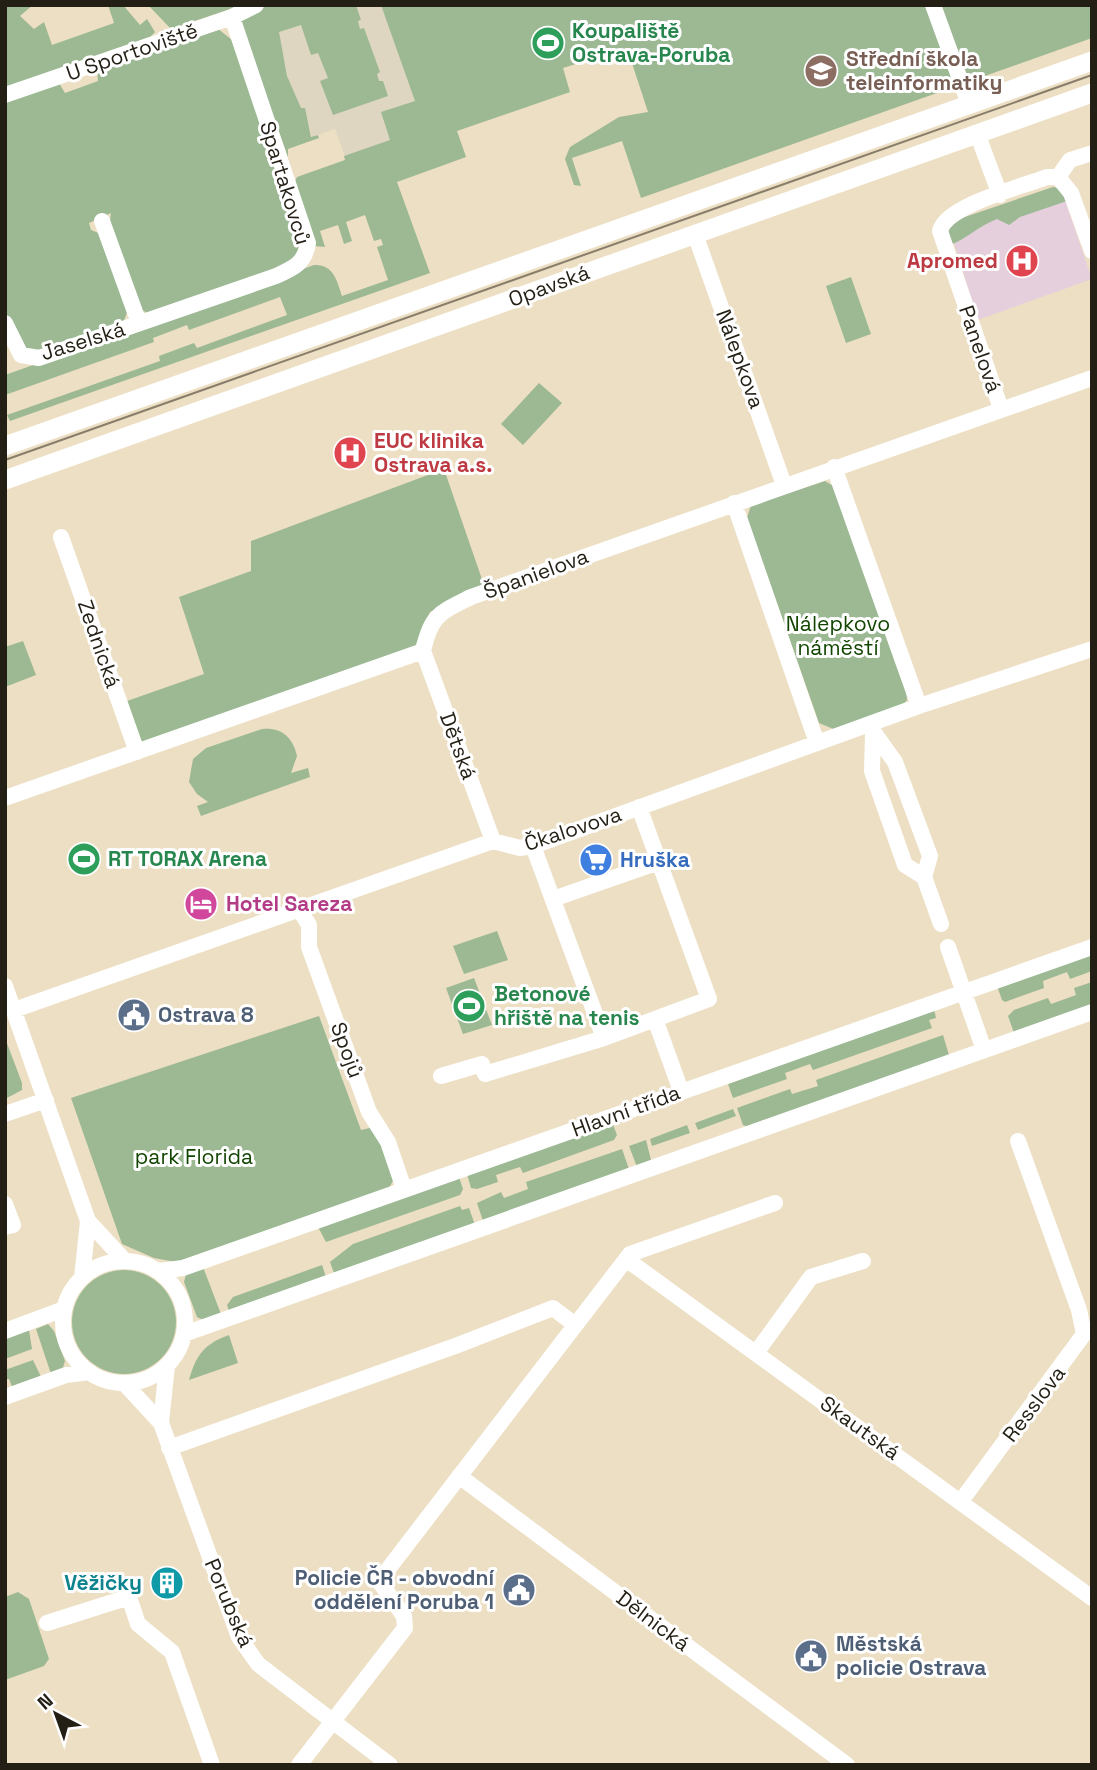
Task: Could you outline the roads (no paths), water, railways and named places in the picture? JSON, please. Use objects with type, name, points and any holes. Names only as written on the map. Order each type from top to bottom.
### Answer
[{"type":"main road","name":"Opavská","points":[[5,446],[1092,61]]},
{"type":"main road","name":"Opavská","points":[[5,480],[1092,93]]},
{"type":"street","name":"U Sportoviště","points":[[5,95],[232,17],[257,5]]},
{"type":"street","points":[[933,5],[968,104]]},
{"type":"street","name":"Spartakovců","points":[[139,323],[276,276],[295,267],[306,257],[308,243],[232,17]]},
{"type":"street","points":[[977,133],[1000,195]]},
{"type":"street","points":[[1092,153],[1070,160],[1063,182],[1092,251]]},
{"type":"street","name":"Panelová","points":[[1001,410],[940,231],[952,213],[1047,177],[1063,182]]},
{"type":"street","points":[[102,221],[139,323]]},
{"type":"street","name":"Nálepkova","points":[[695,234],[784,485]]},
{"type":"street","name":"Jaselská","points":[[5,323],[21,355],[40,358],[139,323]]},
{"type":"street","name":"Španielova","points":[[423,651],[431,622],[440,612],[471,597],[1092,378]]},
{"type":"street","points":[[834,467],[919,706]]},
{"type":"street","points":[[734,503],[817,743]]},
{"type":"street","name":"Zednická","points":[[61,537],[137,752]]},
{"type":"street","name":"Čkalovova","points":[[14,1010],[493,841],[520,848],[533,846],[817,743],[871,729],[919,706],[1092,649]]},
{"type":"street","points":[[5,798],[423,651]]},
{"type":"street","name":"Dětská","points":[[423,651],[493,841]]},
{"type":"street","points":[[871,729],[872,771],[905,865],[924,877]]},
{"type":"street","points":[[871,729],[895,762],[930,856],[924,877],[941,924]]},
{"type":"street","points":[[441,1076],[482,1064],[485,1074],[604,1038],[709,999],[639,807]]},
{"type":"street","points":[[533,846],[604,1038]]},
{"type":"street","points":[[553,899],[659,862]]},
{"type":"street","name":"Spojů","points":[[299,909],[308,919],[309,947],[369,1112],[388,1142],[404,1189]]},
{"type":"street","points":[[948,947],[984,1050]]},
{"type":"street","name":"Hlavní třída","points":[[159,1271],[183,1268],[1092,947]]},
{"type":"street","points":[[5,986],[88,1221],[125,1261]]},
{"type":"street","points":[[184,1334],[1092,1012]]},
{"type":"street","points":[[655,1019],[681,1091]]},
{"type":"street","points":[[5,1114],[46,1100]]},
{"type":"street","name":"Resslova","points":[[961,1501],[1084,1334],[1085,1307],[1018,1141]]},
{"type":"street","points":[[299,1765],[405,1628],[404,1616],[379,1581],[630,1254],[775,1203]]},
{"type":"street","points":[[5,1205],[13,1224],[5,1227]]},
{"type":"street","points":[[82,1278],[88,1221]]},
{"type":"street","name":"Skautská","points":[[626,1259],[1092,1598]]},
{"type":"street","points":[[5,1397],[66,1375],[90,1372],[124,1383],[147,1379],[167,1366],[184,1334],[181,1299],[159,1271],[125,1261],[102,1265],[82,1278],[68,1298],[64,1333],[68,1345],[90,1372]]},
{"type":"street","points":[[756,1353],[811,1277],[863,1261]]},
{"type":"street","points":[[169,1448],[458,1345],[553,1308],[574,1324]]},
{"type":"street","points":[[5,1331],[65,1309]]},
{"type":"street","name":"Porubská","points":[[167,1366],[161,1423],[245,1646],[258,1664],[390,1765]]},
{"type":"street","name":"Porubská","points":[[124,1383],[161,1423]]},
{"type":"street","name":"Dělnická","points":[[459,1476],[847,1765]]},
{"type":"street","points":[[47,1623],[129,1597],[138,1624],[172,1652],[212,1765]]},
{"type":"tram line","points":[[5,460],[1092,75]]},
{"type":"place","name":"Koupaliště Ostrava-Poruba","points":[[548,43]]},
{"type":"place","name":"Střední škola teleinformatiky","points":[[821,71]]},
{"type":"place","name":"Apromed","points":[[1022,261]]},
{"type":"place","name":"EUC klinika Ostrava a.s.","points":[[350,453]]},
{"type":"place","name":"RT TORAX Arena","points":[[84,859]]},
{"type":"place","name":"Hruška","points":[[596,860]]},
{"type":"place","name":"Hotel Sareza","points":[[201,904]]},
{"type":"place","name":"Betonové hřiště na tenis","points":[[469,1006]]},
{"type":"place","name":"Ostrava 8","points":[[134,1015]]},
{"type":"place","name":"Věžičky","points":[[167,1583]]},
{"type":"place","name":"Policie ČR - obvodní oddělení Poruba 1","points":[[519,1590]]},
{"type":"place","name":"Městská policie Ostrava","points":[[811,1656]]},
{"type":"park label","name":"Nálepkovo náměstí","points":[[838,636]]},
{"type":"park label","name":"park Florida","points":[[194,1157]]}]
